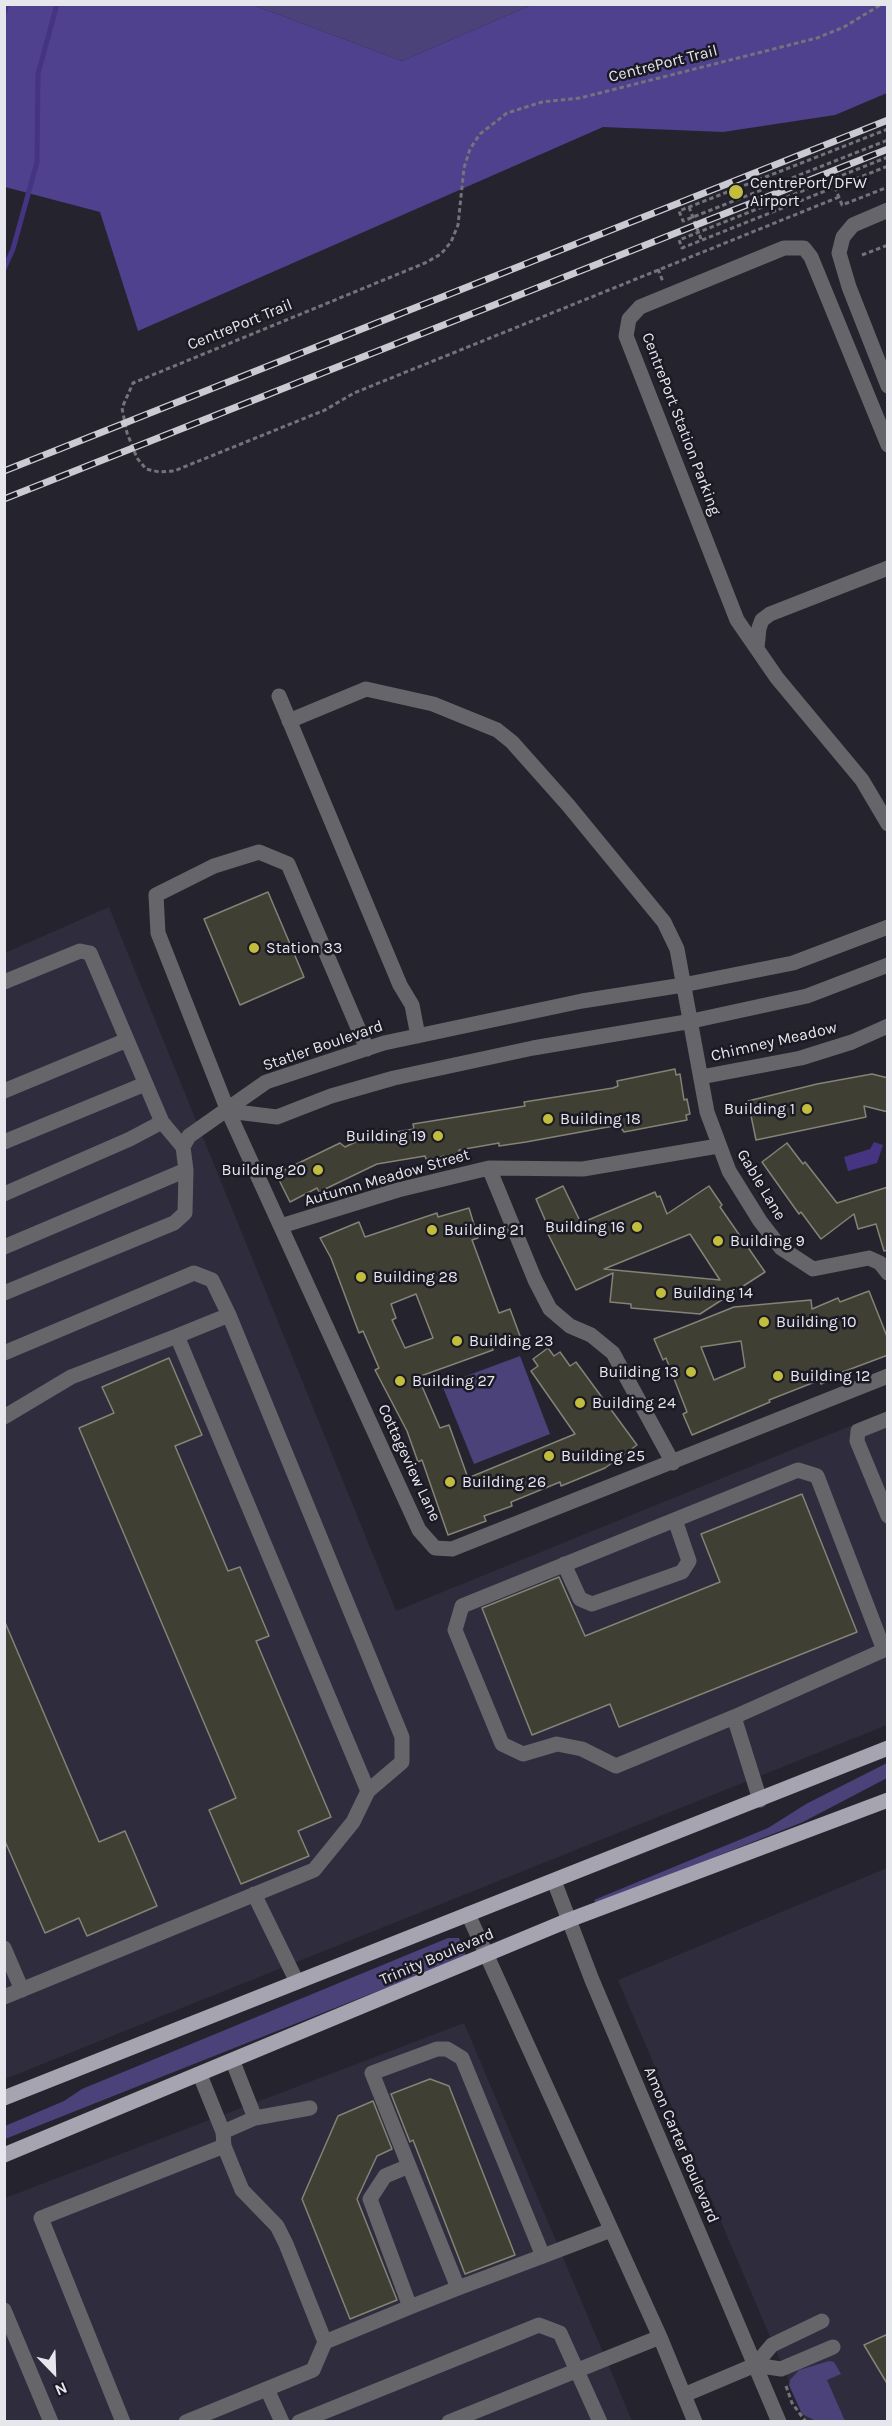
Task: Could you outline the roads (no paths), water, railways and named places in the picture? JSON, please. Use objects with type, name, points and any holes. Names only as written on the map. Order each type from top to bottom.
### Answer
[{"type":"main road","name":"Trinity Boulevard","points":[[4,2098],[888,1748]]},
{"type":"main road","name":"Trinity Boulevard","points":[[4,2155],[233,2062],[569,1920],[888,1800]]},
{"type":"street","points":[[888,210],[853,225],[843,237],[839,253],[849,287],[888,386]]},
{"type":"street","name":"CentrePort Station Parking","points":[[888,445],[812,257],[804,249],[784,248],[763,256],[640,307],[629,319],[626,328],[631,348],[737,620],[784,687],[862,780],[888,824]]},
{"type":"street","points":[[757,648],[762,620],[770,614],[888,568]]},
{"type":"street","name":"Gable Lane","points":[[289,721],[366,689],[433,704],[497,730],[512,742],[568,805],[664,922],[677,949],[707,1112],[729,1171],[760,1221],[781,1248],[813,1269],[869,1258],[880,1263],[888,1273]]},
{"type":"street","points":[[279,696],[400,986],[412,1005],[418,1036]]},
{"type":"street","name":"Cottageview Lane","points":[[367,1049],[288,864],[259,852],[214,866],[156,894],[158,933],[228,1111],[419,1530],[435,1548],[452,1549],[674,1463],[888,1376]]},
{"type":"street","name":"Statler Boulevard","points":[[183,1147],[189,1136],[228,1111],[266,1082],[367,1049],[582,1001],[683,985],[793,963],[888,927]]},
{"type":"street","points":[[4,982],[80,951],[90,953],[162,1122],[183,1147],[186,1170],[184,1214],[174,1223],[4,1293]]},
{"type":"street","points":[[228,1111],[277,1117],[331,1096],[394,1078],[555,1043],[692,1021],[807,996],[888,964]]},
{"type":"street","name":"Chimney Meadow","points":[[701,1077],[801,1058],[852,1042],[888,1026]]},
{"type":"street","points":[[4,1091],[127,1040]]},
{"type":"street","points":[[4,1142],[145,1084]]},
{"type":"street","points":[[4,1194],[130,1139],[162,1122]]},
{"type":"street","name":"Autumn Meadow Street","points":[[281,1226],[398,1190],[489,1168],[583,1169],[718,1146]]},
{"type":"street","points":[[489,1168],[535,1281],[550,1309],[570,1326],[591,1335],[613,1353],[674,1463]]},
{"type":"street","points":[[4,1247],[186,1170]]},
{"type":"street","points":[[4,1353],[194,1273],[212,1280],[229,1315],[402,1737],[402,1762],[368,1791],[353,1822],[314,1870],[4,1997]]},
{"type":"street","points":[[4,1416],[71,1377],[229,1315]]},
{"type":"street","points":[[177,1336],[368,1791]]},
{"type":"street","points":[[888,1419],[858,1431],[856,1441],[888,1516]]},
{"type":"street","points":[[798,1470],[817,1476],[886,1650],[616,1766],[582,1749],[557,1744],[523,1754],[502,1744],[455,1630],[462,1606],[564,1564],[798,1470]]},
{"type":"street","points":[[564,1564],[580,1599],[592,1604],[682,1572],[689,1561],[675,1520]]},
{"type":"street","points":[[734,1717],[760,1800]]},
{"type":"street","name":"Amon Carter Boulevard","points":[[554,1881],[779,2421]]},
{"type":"street","points":[[254,1894],[297,1982]]},
{"type":"street","points":[[468,1914],[660,2337],[695,2421]]},
{"type":"street","points":[[4,1948],[22,1990]]},
{"type":"street","points":[[458,2288],[372,2073],[436,2049],[447,2049],[462,2058],[543,2256]]},
{"type":"street","points":[[233,2062],[255,2118]]},
{"type":"street","points":[[200,2075],[242,2190],[277,2226],[325,2342]]},
{"type":"street","points":[[123,2421],[41,2218],[224,2139],[255,2118],[310,2108]]},
{"type":"street","points":[[409,2166],[385,2176],[370,2199],[410,2307]]},
{"type":"street","points":[[186,2421],[313,2370],[325,2342],[611,2230]]},
{"type":"street","points":[[4,2310],[51,2421]]},
{"type":"street","points":[[684,2395],[755,2365],[772,2345],[822,2321]]},
{"type":"street","points":[[299,2421],[539,2325],[560,2333],[600,2421]]},
{"type":"street","points":[[449,2421],[577,2368],[660,2337]]},
{"type":"street","points":[[755,2365],[781,2369],[833,2347]]},
{"type":"street","points":[[267,2389],[282,2421]]},
{"type":"waterway","points":[[4,14],[7,4]]},
{"type":"waterway","points":[[4,269],[13,249],[37,162],[38,74],[57,4]]},
{"type":"railway","points":[[4,471],[888,120]]},
{"type":"railway","points":[[4,499],[888,149]]},
{"type":"place","name":"CentrePort/DFW Airport","points":[[736,192]]},
{"type":"place","name":"Station 33","points":[[254,948]]},
{"type":"place","name":"Building 1","points":[[807,1109]]},
{"type":"place","name":"Building 18","points":[[548,1119]]},
{"type":"place","name":"Building 19","points":[[438,1136]]},
{"type":"place","name":"Building 20","points":[[318,1170]]},
{"type":"place","name":"Building 16","points":[[637,1227]]},
{"type":"place","name":"Building 21","points":[[432,1230]]},
{"type":"place","name":"Building 9","points":[[718,1241]]},
{"type":"place","name":"Building 28","points":[[361,1277]]},
{"type":"place","name":"Building 14","points":[[661,1293]]},
{"type":"place","name":"Building 10","points":[[764,1322]]},
{"type":"place","name":"Building 23","points":[[457,1341]]},
{"type":"place","name":"Building 13","points":[[691,1372]]},
{"type":"place","name":"Building 12","points":[[778,1376]]},
{"type":"place","name":"Building 27","points":[[400,1381]]},
{"type":"place","name":"Building 24","points":[[580,1403]]},
{"type":"place","name":"Building 25","points":[[549,1456]]},
{"type":"place","name":"Building 26","points":[[450,1482]]}]
